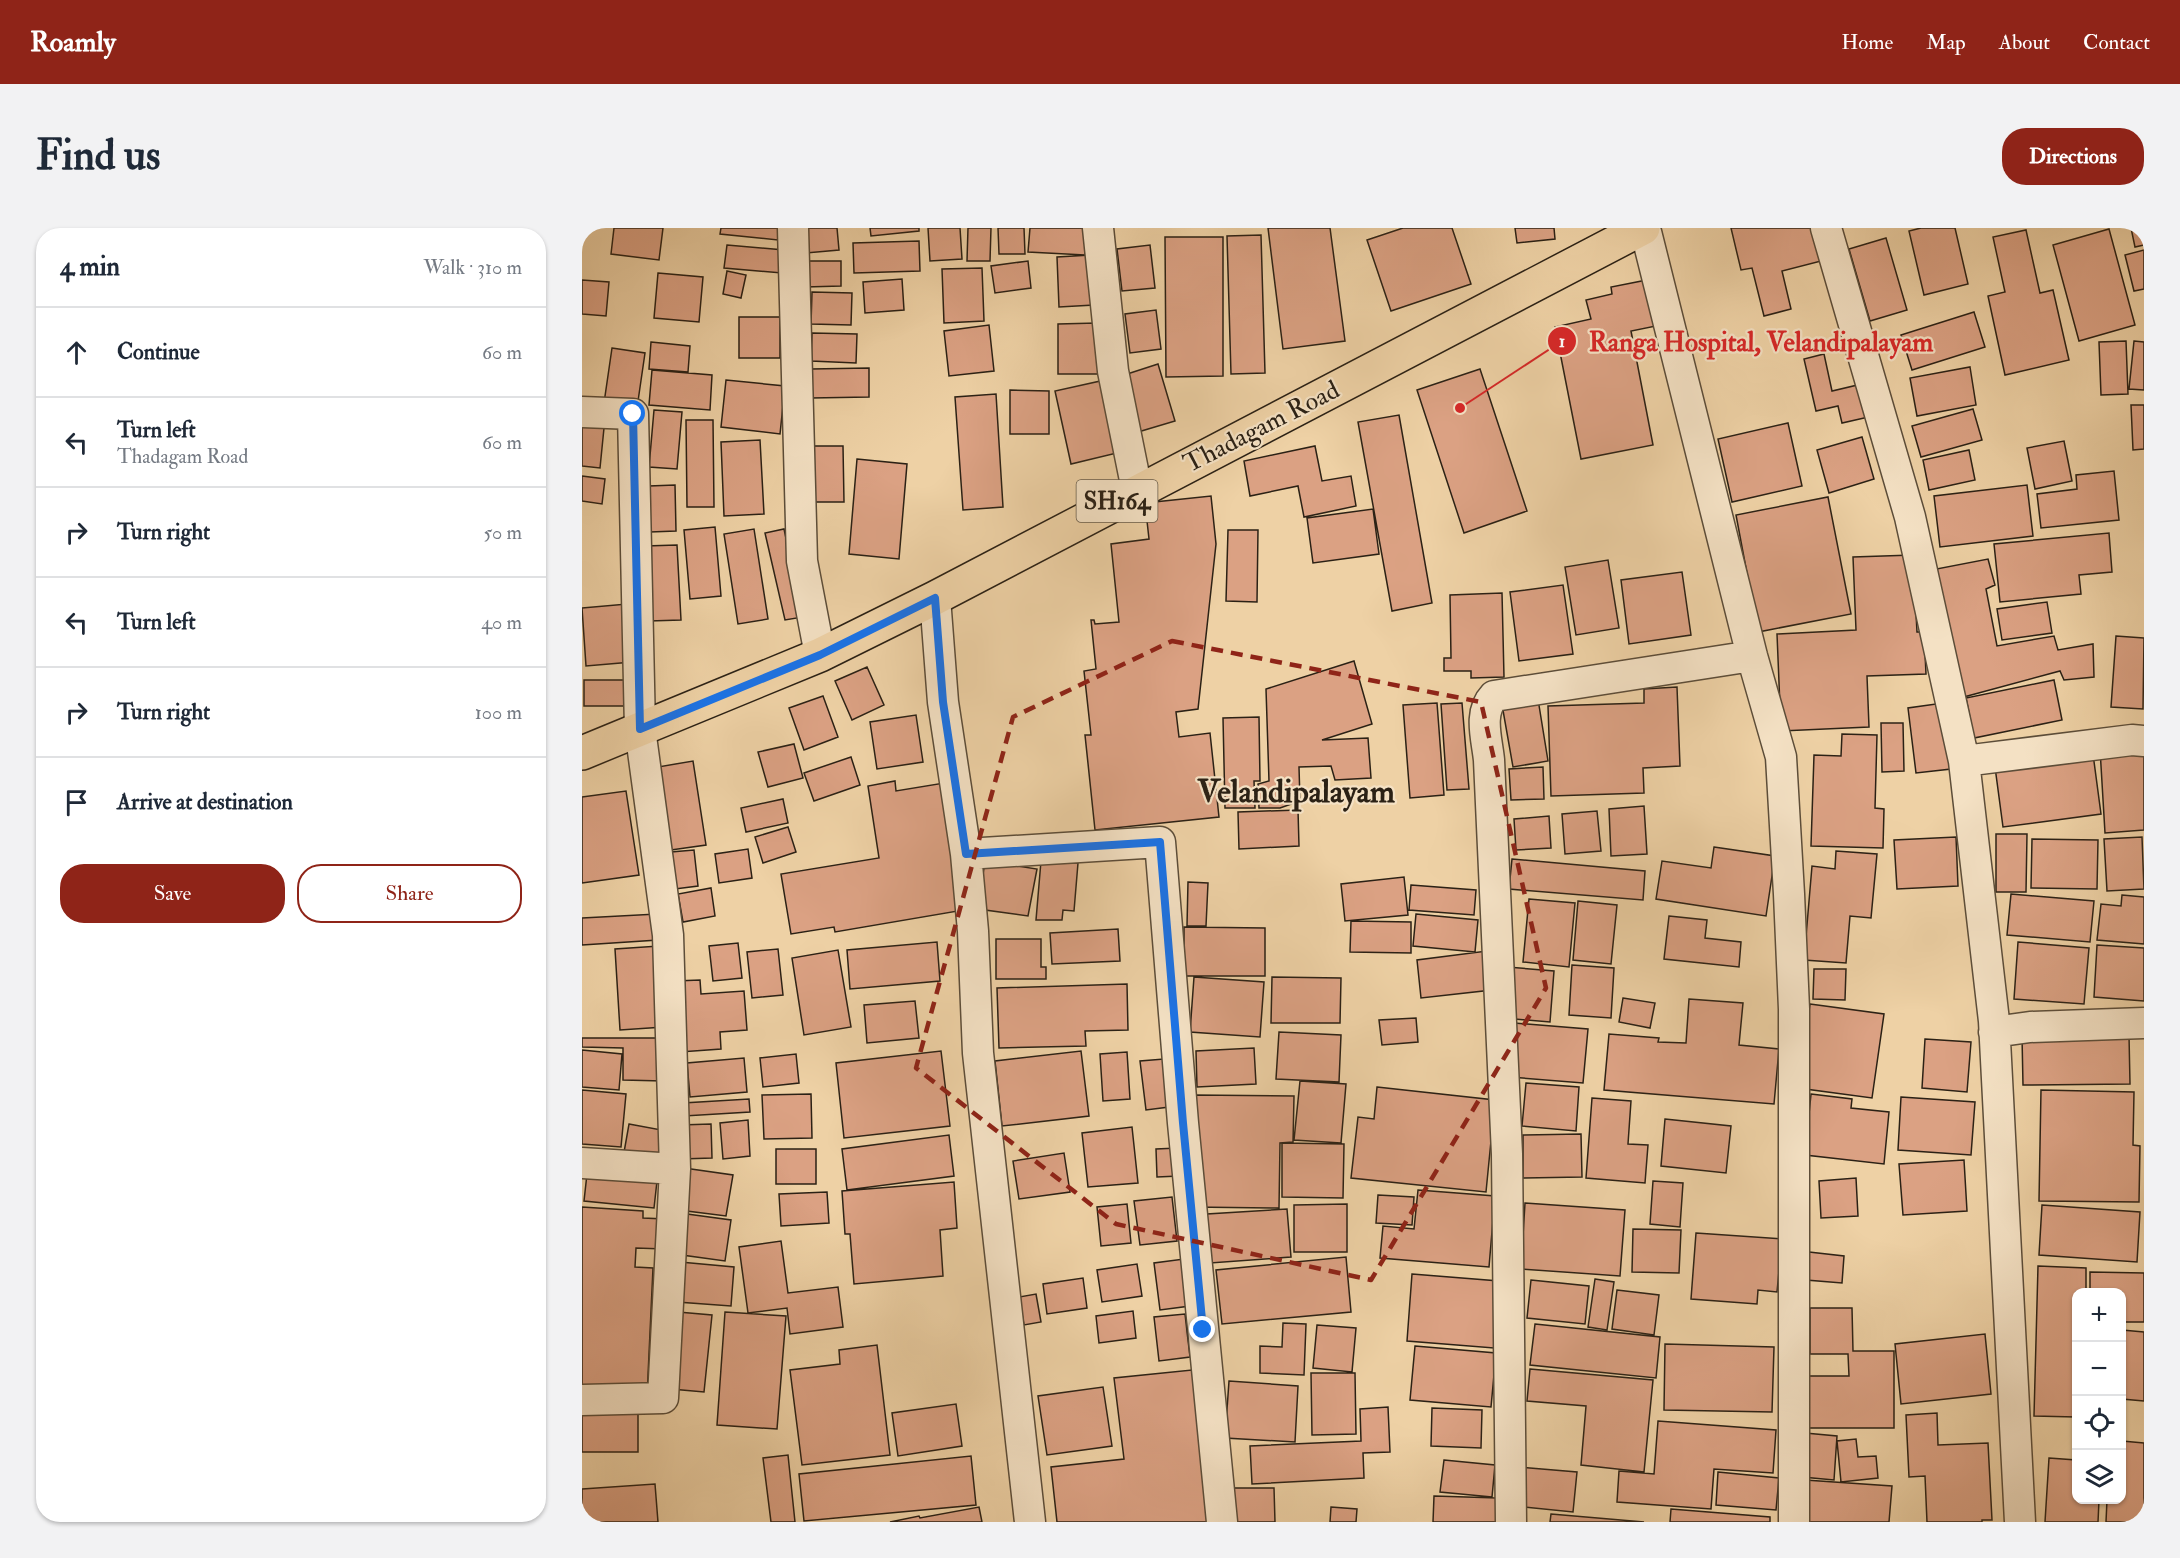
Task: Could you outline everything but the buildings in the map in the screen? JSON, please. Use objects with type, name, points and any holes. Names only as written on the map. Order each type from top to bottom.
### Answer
[{"type":"main road","name":"Thadagam Road","points":[[582,753],[820,655],[935,598],[1137,490],[1644,228]]},
{"type":"street","points":[[793,228],[802,561],[820,655]]},
{"type":"street","points":[[1098,228],[1113,371],[1137,490]]},
{"type":"street","points":[[1644,228],[1752,656],[1781,757],[1790,894],[1794,1009],[1794,1522]]},
{"type":"street","points":[[1826,228],[1910,517],[1964,761],[1994,1032],[2020,1522]]},
{"type":"street","points":[[582,412],[633,414],[640,729],[668,935],[675,1169],[663,1398],[582,1400]]},
{"type":"street","points":[[935,598],[943,702],[966,854],[973,931],[978,1053],[1030,1522]]},
{"type":"street","points":[[1511,1522],[1507,1155],[1489,760],[1484,715],[1488,703],[1494,696],[1752,656]]},
{"type":"street","points":[[1964,761],[2132,740],[2144,741]]},
{"type":"street","points":[[966,854],[1160,842],[1184,1134],[1222,1522]]},
{"type":"street","points":[[1994,1032],[2030,1027],[2144,1023]]},
{"type":"street","points":[[582,1163],[675,1169]]},
{"type":"highlighted area","points":[[1172,641],[1481,702],[1546,988],[1371,1280],[1116,1224],[916,1068],[1013,717]]},
{"type":"place","name":"Ranga Hospital, Velandipalayam","points":[[1460,408]]},
{"type":"district","name":"Velandipalayam","points":[[1296,791]]},
{"type":"route","points":[[633,414],[640,729],[820,655],[935,598],[943,702],[966,854],[1160,842],[1203,1330]]}]
